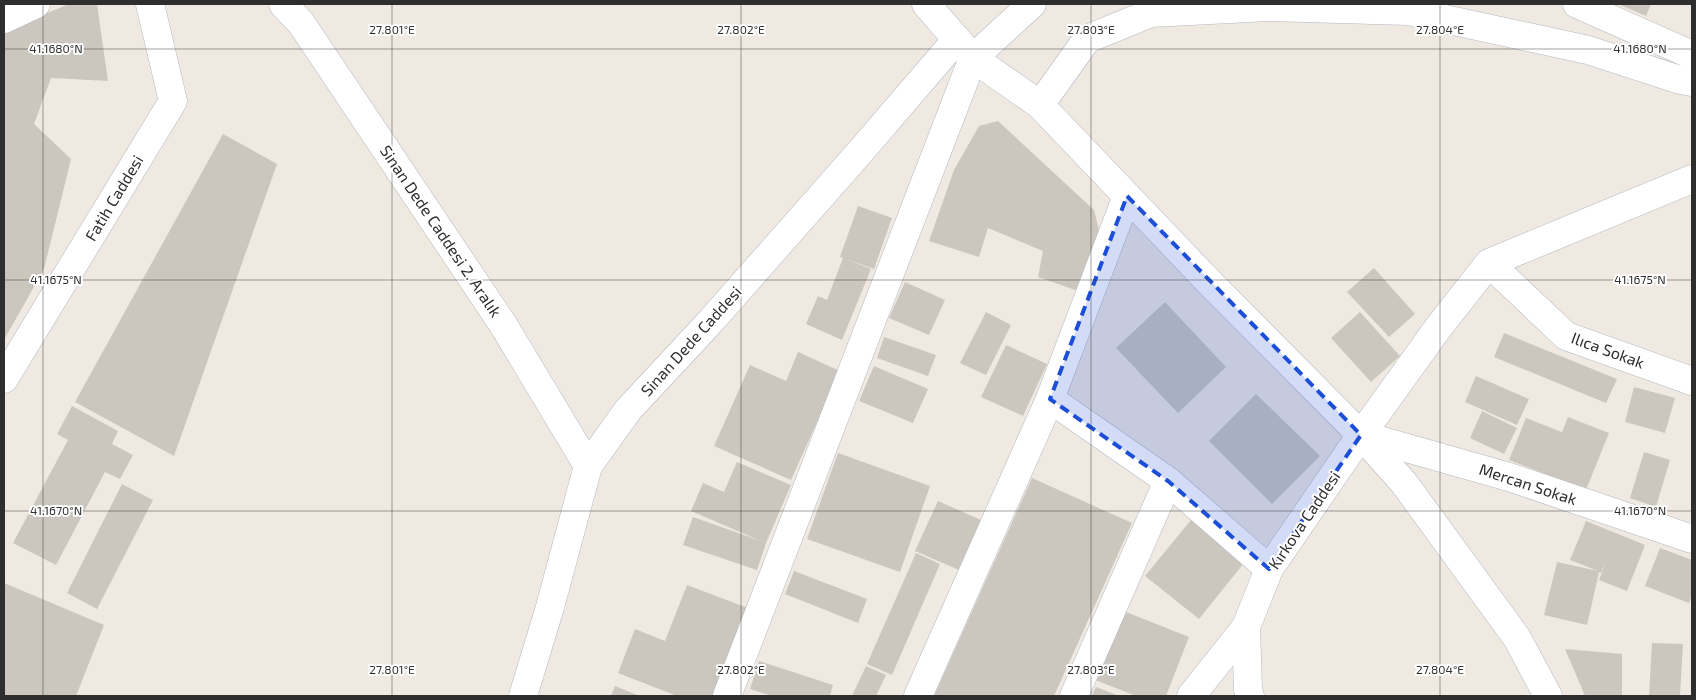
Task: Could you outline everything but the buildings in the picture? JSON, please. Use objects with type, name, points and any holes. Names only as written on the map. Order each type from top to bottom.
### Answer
[{"type":"street","points":[[4,19],[36,4]]},
{"type":"street","name":"Fatih Caddesi","points":[[4,380],[173,101],[150,4]]},
{"type":"street","name":"Sinan Dede Caddesi 2. Aralık","points":[[283,4],[301,23],[504,326],[588,466]]},
{"type":"street","points":[[926,4],[965,48],[1040,105],[1361,435],[1404,483],[1517,638],[1548,696]]},
{"type":"street","name":"Sinan Dede Caddesi","points":[[523,696],[550,607],[588,466],[628,410],[723,307],[860,152],[965,48],[1032,4]]},
{"type":"street","points":[[1577,4],[1692,55]]},
{"type":"street","points":[[1040,105],[1087,39],[1151,13],[1269,6],[1408,11],[1588,50],[1677,79],[1692,82]]},
{"type":"street","points":[[728,696],[965,48]]},
{"type":"street","points":[[1489,263],[1692,179]]},
{"type":"street","points":[[918,696],[1050,399],[1127,196]]},
{"type":"street","name":"Ilıca Sokak","points":[[1489,263],[1566,336],[1692,381]]},
{"type":"street","name":"Kırkova Caddesi","points":[[1250,696],[1248,689],[1246,627],[1269,568],[1438,328],[1489,263]]},
{"type":"street","points":[[1050,399],[1168,481],[1269,568]]},
{"type":"street","name":"Mercan Sokak","points":[[1361,435],[1509,477],[1692,539]]},
{"type":"street","points":[[1074,696],[1168,481]]},
{"type":"street","points":[[1191,696],[1246,627]]},
{"type":"highlighted area","points":[[1127,196],[1361,435],[1269,569],[1168,481],[1050,399]]}]
